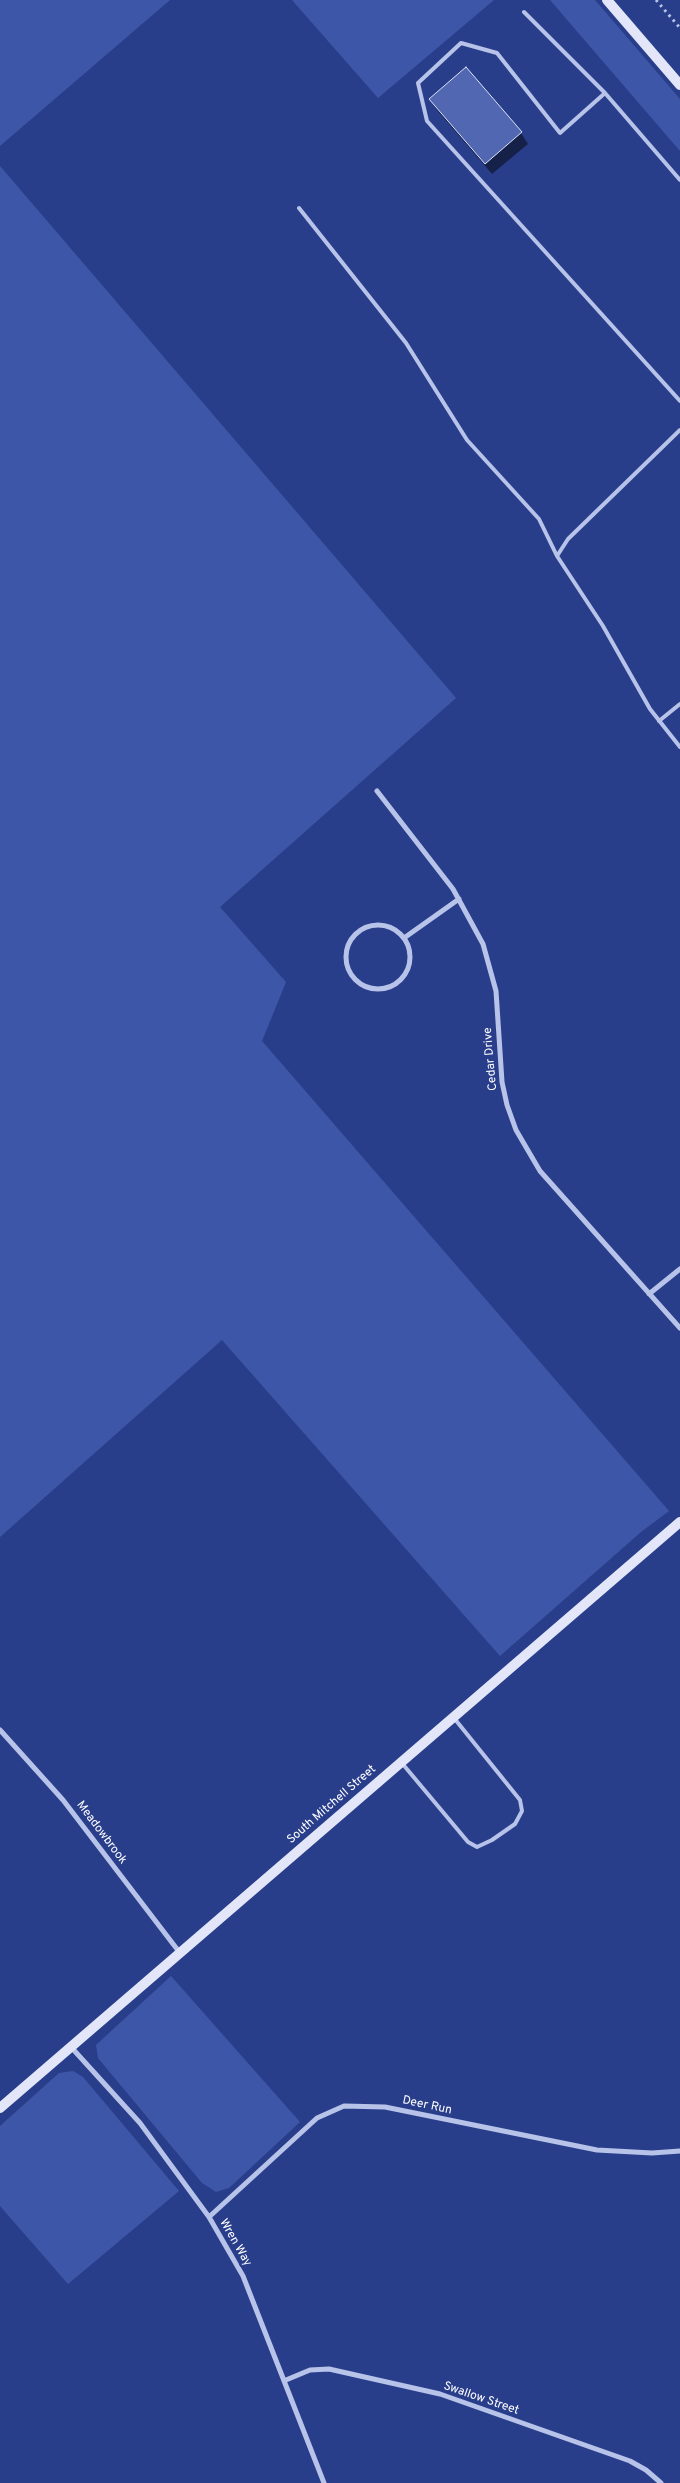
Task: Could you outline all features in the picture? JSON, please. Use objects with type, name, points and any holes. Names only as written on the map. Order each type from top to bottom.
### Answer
[{"type":"street","points":[[607,0],[680,84]]},
{"type":"street","name":"Cedar Drive","points":[[377,791],[460,900],[482,944],[496,991],[502,1082],[507,1106],[516,1130],[540,1171],[680,1328]]},
{"type":"street","points":[[404,938],[460,900]]},
{"type":"street","points":[[387,926],[404,938],[409,948],[408,969],[403,978],[395,985],[379,989],[364,986],[349,971],[346,961],[346,950],[357,932],[366,927],[387,926]]},
{"type":"street","points":[[649,1294],[680,1268]]},
{"type":"street","name":"South Mitchell Street","points":[[0,2108],[680,1522]]},
{"type":"street","name":"Meadowbrook","points":[[0,1730],[63,1800],[180,1953]]},
{"type":"street","name":"Wren Way","points":[[70,2047],[140,2123],[209,2217],[243,2276],[286,2380],[324,2483]]},
{"type":"street","name":"Deer Run","points":[[209,2217],[317,2118],[344,2106],[385,2107],[597,2150],[652,2153],[680,2151]]},
{"type":"street","name":"Swallow Street","points":[[286,2380],[310,2370],[329,2369],[440,2394],[630,2462],[646,2470],[661,2483]]},
{"type":"lane","points":[[524,12],[605,93],[680,180]]},
{"type":"lane","points":[[605,93],[560,133],[497,53],[461,43],[418,83],[427,121],[680,401]]},
{"type":"lane","points":[[299,208],[406,343],[467,440],[539,519],[557,556],[659,721],[680,748]]},
{"type":"lane","points":[[557,556],[568,539],[680,430]]},
{"type":"lane","points":[[659,721],[680,704]]},
{"type":"lane","points":[[401,1762],[468,1842],[477,1847],[492,1840],[515,1824],[522,1811],[520,1800],[453,1718]]},
{"type":"path","points":[[656,0],[680,28]]},
{"type":"shaded area","points":[[0,0],[170,0],[0,146]]},
{"type":"shaded area","points":[[292,0],[494,0],[378,98]]},
{"type":"shaded area","points":[[550,0],[595,0],[680,99],[680,151]]},
{"type":"shaded area","points":[[0,166],[456,698],[220,907],[286,982],[262,1041],[669,1511],[641,1532],[500,1656],[222,1340],[0,1537]]},
{"type":"shaded area","points":[[171,1976],[300,2122],[229,2188],[216,2192],[202,2183],[98,2058],[96,2045]]},
{"type":"shaded area","points":[[73,2071],[83,2077],[179,2191],[68,2284],[0,2206],[0,2126],[59,2073]]},
{"type":"building","points":[[466,67],[522,132],[485,164],[429,99]]}]
